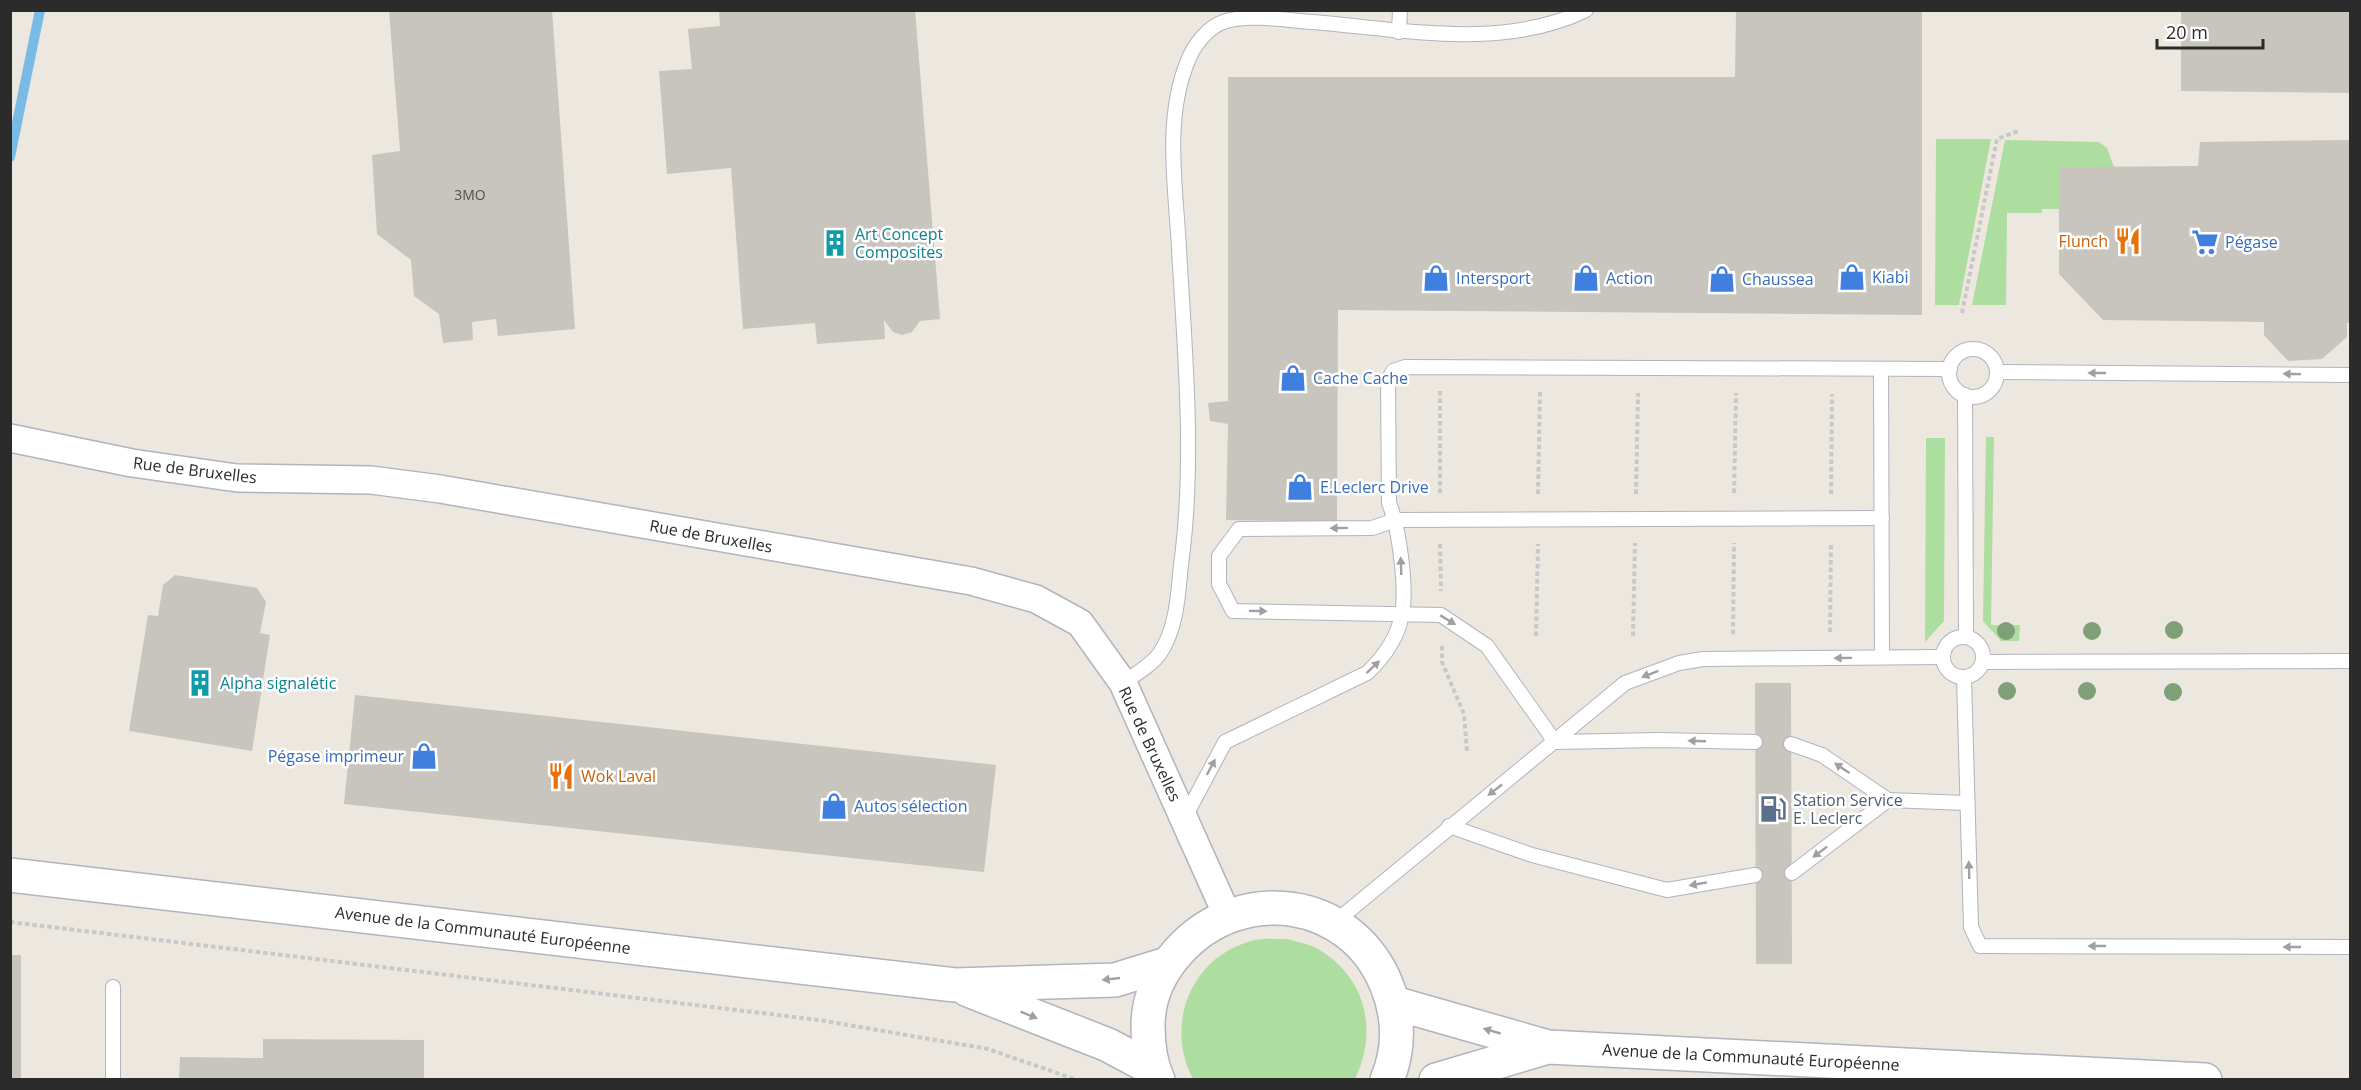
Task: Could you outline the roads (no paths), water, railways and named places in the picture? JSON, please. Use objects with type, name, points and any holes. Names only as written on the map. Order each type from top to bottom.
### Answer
[{"type":"street","name":"Rue de Bruxelles","points":[[10,438],[132,463],[237,478],[371,480],[440,489],[971,581],[1036,599],[1080,623],[1123,684],[1227,915]]},
{"type":"street","name":"Avenue de la Communauté Européenne","points":[[10,875],[955,985],[1115,980],[1167,964]]},
{"type":"street","points":[[1155,1074],[1148,1042],[1148,1015],[1155,988],[1167,964],[1194,934],[1227,915],[1263,907],[1299,909],[1334,923],[1361,944],[1381,971],[1394,1002],[1397,1034],[1393,1066],[1387,1080]]},
{"type":"street","name":"Avenue de la Communauté Européenne","points":[[955,985],[1108,1045],[1155,1074]]},
{"type":"street","name":"Avenue de la Communauté Européenne","points":[[1394,1002],[1548,1047],[2205,1080]]},
{"type":"street","name":"Avenue de la Communauté Européenne","points":[[1436,1080],[1548,1047]]},
{"type":"lane","points":[[1399,32],[1400,10]]},
{"type":"lane","points":[[1123,684],[1160,654],[1174,619],[1186,525],[1186,376],[1174,111],[1187,63],[1202,36],[1225,21],[1270,18],[1355,25],[1399,32],[1502,33],[1561,23],[1586,10]]},
{"type":"lane","points":[[1971,349],[1986,352],[1996,364],[1997,372],[1993,387],[1987,393],[1972,397],[1965,395],[1953,385],[1950,369],[1957,355],[1971,349]]},
{"type":"lane","points":[[1184,819],[1225,742],[1367,673],[1380,660],[1394,638],[1402,613],[1400,543],[1396,520],[1389,503],[1388,381],[1393,371],[1405,367],[1950,369]]},
{"type":"lane","points":[[1881,369],[1882,657]]},
{"type":"lane","points":[[1997,372],[2350,375]]},
{"type":"lane","points":[[1965,395],[1966,637]]},
{"type":"lane","points":[[1555,742],[1487,646],[1441,615],[1233,610],[1219,584],[1219,556],[1239,529],[1372,528],[1396,520],[1882,518]]},
{"type":"lane","points":[[1966,637],[1972,639],[1982,649],[1983,662],[1976,673],[1964,677],[1947,669],[1943,657],[1947,645],[1952,640],[1966,637]]},
{"type":"lane","points":[[1334,923],[1625,683],[1679,663],[1703,659],[1943,657]]},
{"type":"lane","points":[[1983,662],[2350,662]]},
{"type":"lane","points":[[1964,677],[1971,927],[1980,946],[2350,947]]},
{"type":"lane","points":[[1555,742],[1659,740],[1755,742]]},
{"type":"lane","points":[[1791,744],[1822,755],[1888,800],[1966,803]]},
{"type":"lane","points":[[1792,873],[1888,800]]},
{"type":"lane","points":[[1449,826],[1532,855],[1667,890],[1755,875]]},
{"type":"lane","points":[[113,987],[113,1080]]},
{"type":"waterway","points":[[10,157],[40,10]]},
{"type":"place","name":"Flunch","points":[[2128,241]]},
{"type":"place","name":"Pégase","points":[[2205,242]]},
{"type":"place","name":"Art Concept Composites","points":[[835,243]]},
{"type":"place","name":"Kiabi","points":[[1852,277]]},
{"type":"place","name":"Intersport","points":[[1436,278]]},
{"type":"place","name":"Action","points":[[1586,278]]},
{"type":"place","name":"Chaussea","points":[[1722,279]]},
{"type":"place","name":"Cache Cache","points":[[1293,378]]},
{"type":"place","name":"E.Leclerc Drive","points":[[1300,487]]},
{"type":"place","name":"Alpha signalétic","points":[[200,683]]},
{"type":"place","name":"Pégase imprimeur","points":[[424,756]]},
{"type":"place","name":"Wok Laval","points":[[561,776]]},
{"type":"place","name":"Autos sélection","points":[[834,806]]},
{"type":"place","name":"Station Service E. Leclerc","points":[[1773,809]]}]
